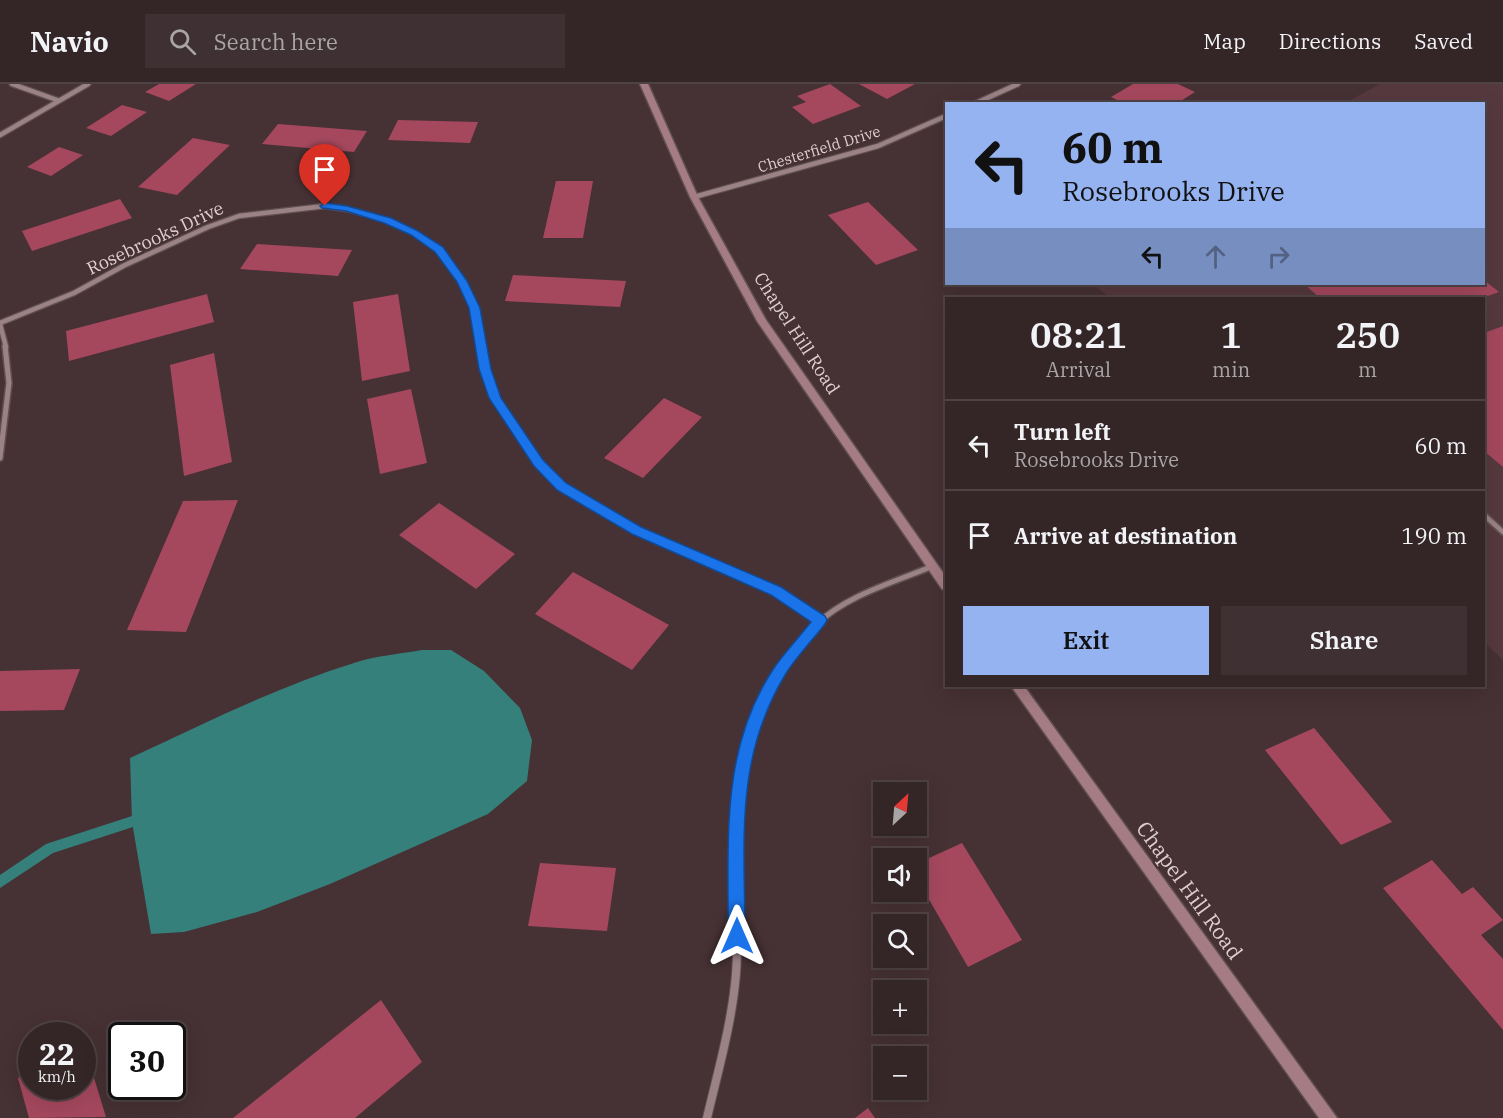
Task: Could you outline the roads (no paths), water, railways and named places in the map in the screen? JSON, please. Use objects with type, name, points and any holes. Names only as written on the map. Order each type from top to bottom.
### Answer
[{"type":"main road","name":"Chapel Hill Road","points":[[644,84],[694,198],[762,321],[945,584]]},
{"type":"main road","name":"Chapel Hill Road","points":[[1018,687],[1329,1118]]},
{"type":"street","points":[[12,84],[57,100]]},
{"type":"street","points":[[0,135],[88,84]]},
{"type":"street","points":[[978,102],[1018,84]]},
{"type":"street","name":"Chesterfield Drive","points":[[694,198],[878,146],[945,116]]},
{"type":"street","name":"Rosebrooks Drive","points":[[0,324],[74,293],[125,265],[208,227],[239,216],[325,206],[347,208],[387,220],[415,233],[439,249],[450,263],[475,308],[485,369],[495,398],[539,463],[561,486],[636,531],[776,591],[820,620]]},
{"type":"street","points":[[0,324],[7,352],[9,383],[0,458]]},
{"type":"street","points":[[707,1118],[732,1005],[737,958],[737,803],[740,774],[750,736],[764,701],[781,669],[820,620],[875,591],[933,566]]},
{"type":"lane","points":[[1485,516],[1503,532]]},
{"type":"water","points":[[422,650],[451,650],[484,671],[520,708],[532,740],[527,781],[488,814],[330,884],[257,912],[184,932],[151,934],[132,822],[130,758],[297,683],[354,663]]},
{"type":"waterway","points":[[0,882],[50,848],[132,822]]}]
